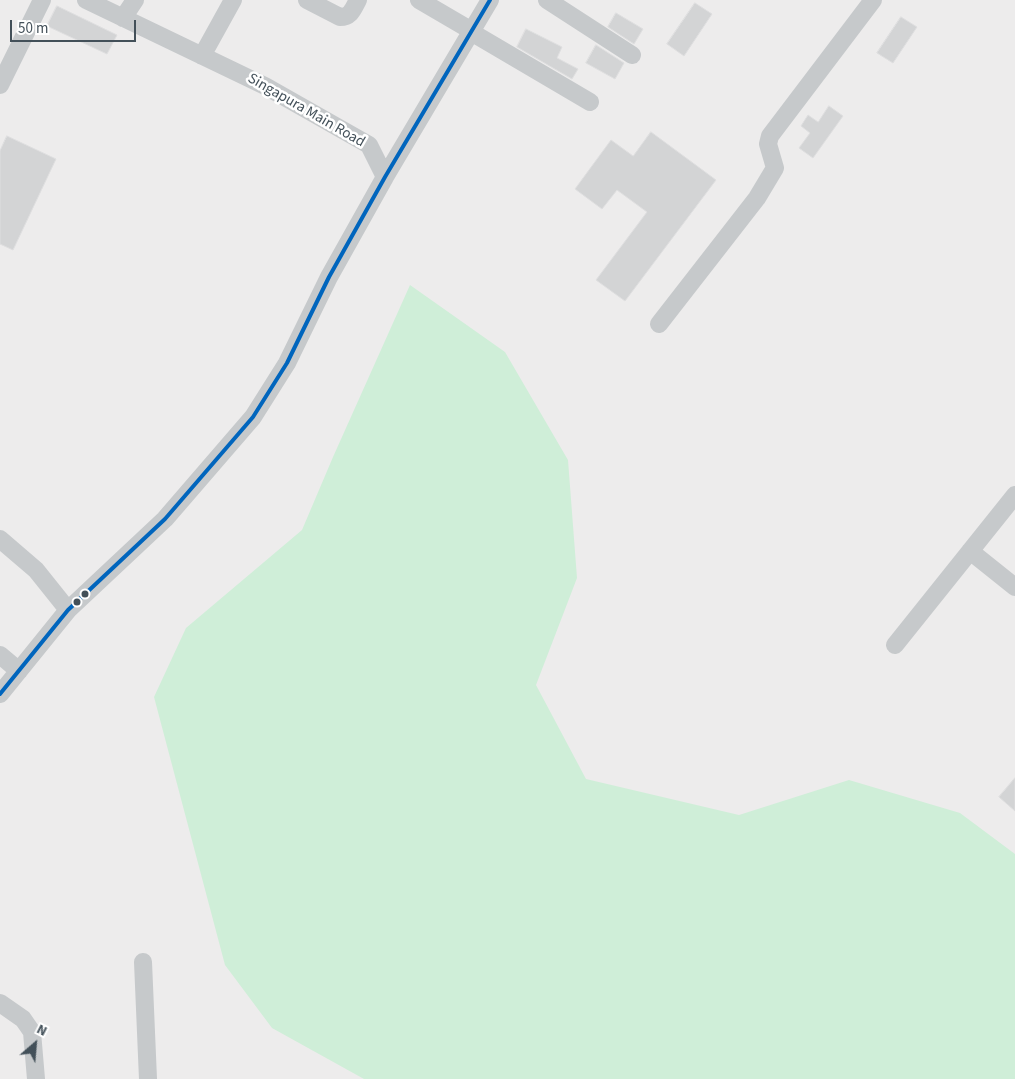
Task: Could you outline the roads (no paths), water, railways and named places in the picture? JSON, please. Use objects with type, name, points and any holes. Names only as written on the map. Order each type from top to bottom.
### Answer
[{"type":"street","points":[[0,85],[42,0]]},
{"type":"street","name":"Singapura Main Road","points":[[86,0],[265,86],[368,145],[385,177]]},
{"type":"street","points":[[123,18],[135,0]]},
{"type":"street","points":[[202,56],[232,0]]},
{"type":"street","points":[[307,0],[340,17],[346,17],[351,13],[358,0]]},
{"type":"street","points":[[419,0],[590,102]]},
{"type":"street","points":[[0,694],[68,610],[165,519],[253,417],[287,363],[329,277],[385,177],[490,0]]},
{"type":"street","points":[[547,0],[632,55]]},
{"type":"street","points":[[659,324],[757,198],[775,168],[768,144],[770,136],[846,33],[873,0]]},
{"type":"street","points":[[895,644],[1015,495]]},
{"type":"street","points":[[0,539],[36,570],[68,610]]},
{"type":"street","points":[[970,551],[1015,587]]},
{"type":"street","points":[[0,655],[19,671]]},
{"type":"street","points":[[143,962],[148,1079]]},
{"type":"street","points":[[0,1003],[23,1019],[32,1032],[36,1079]]}]
